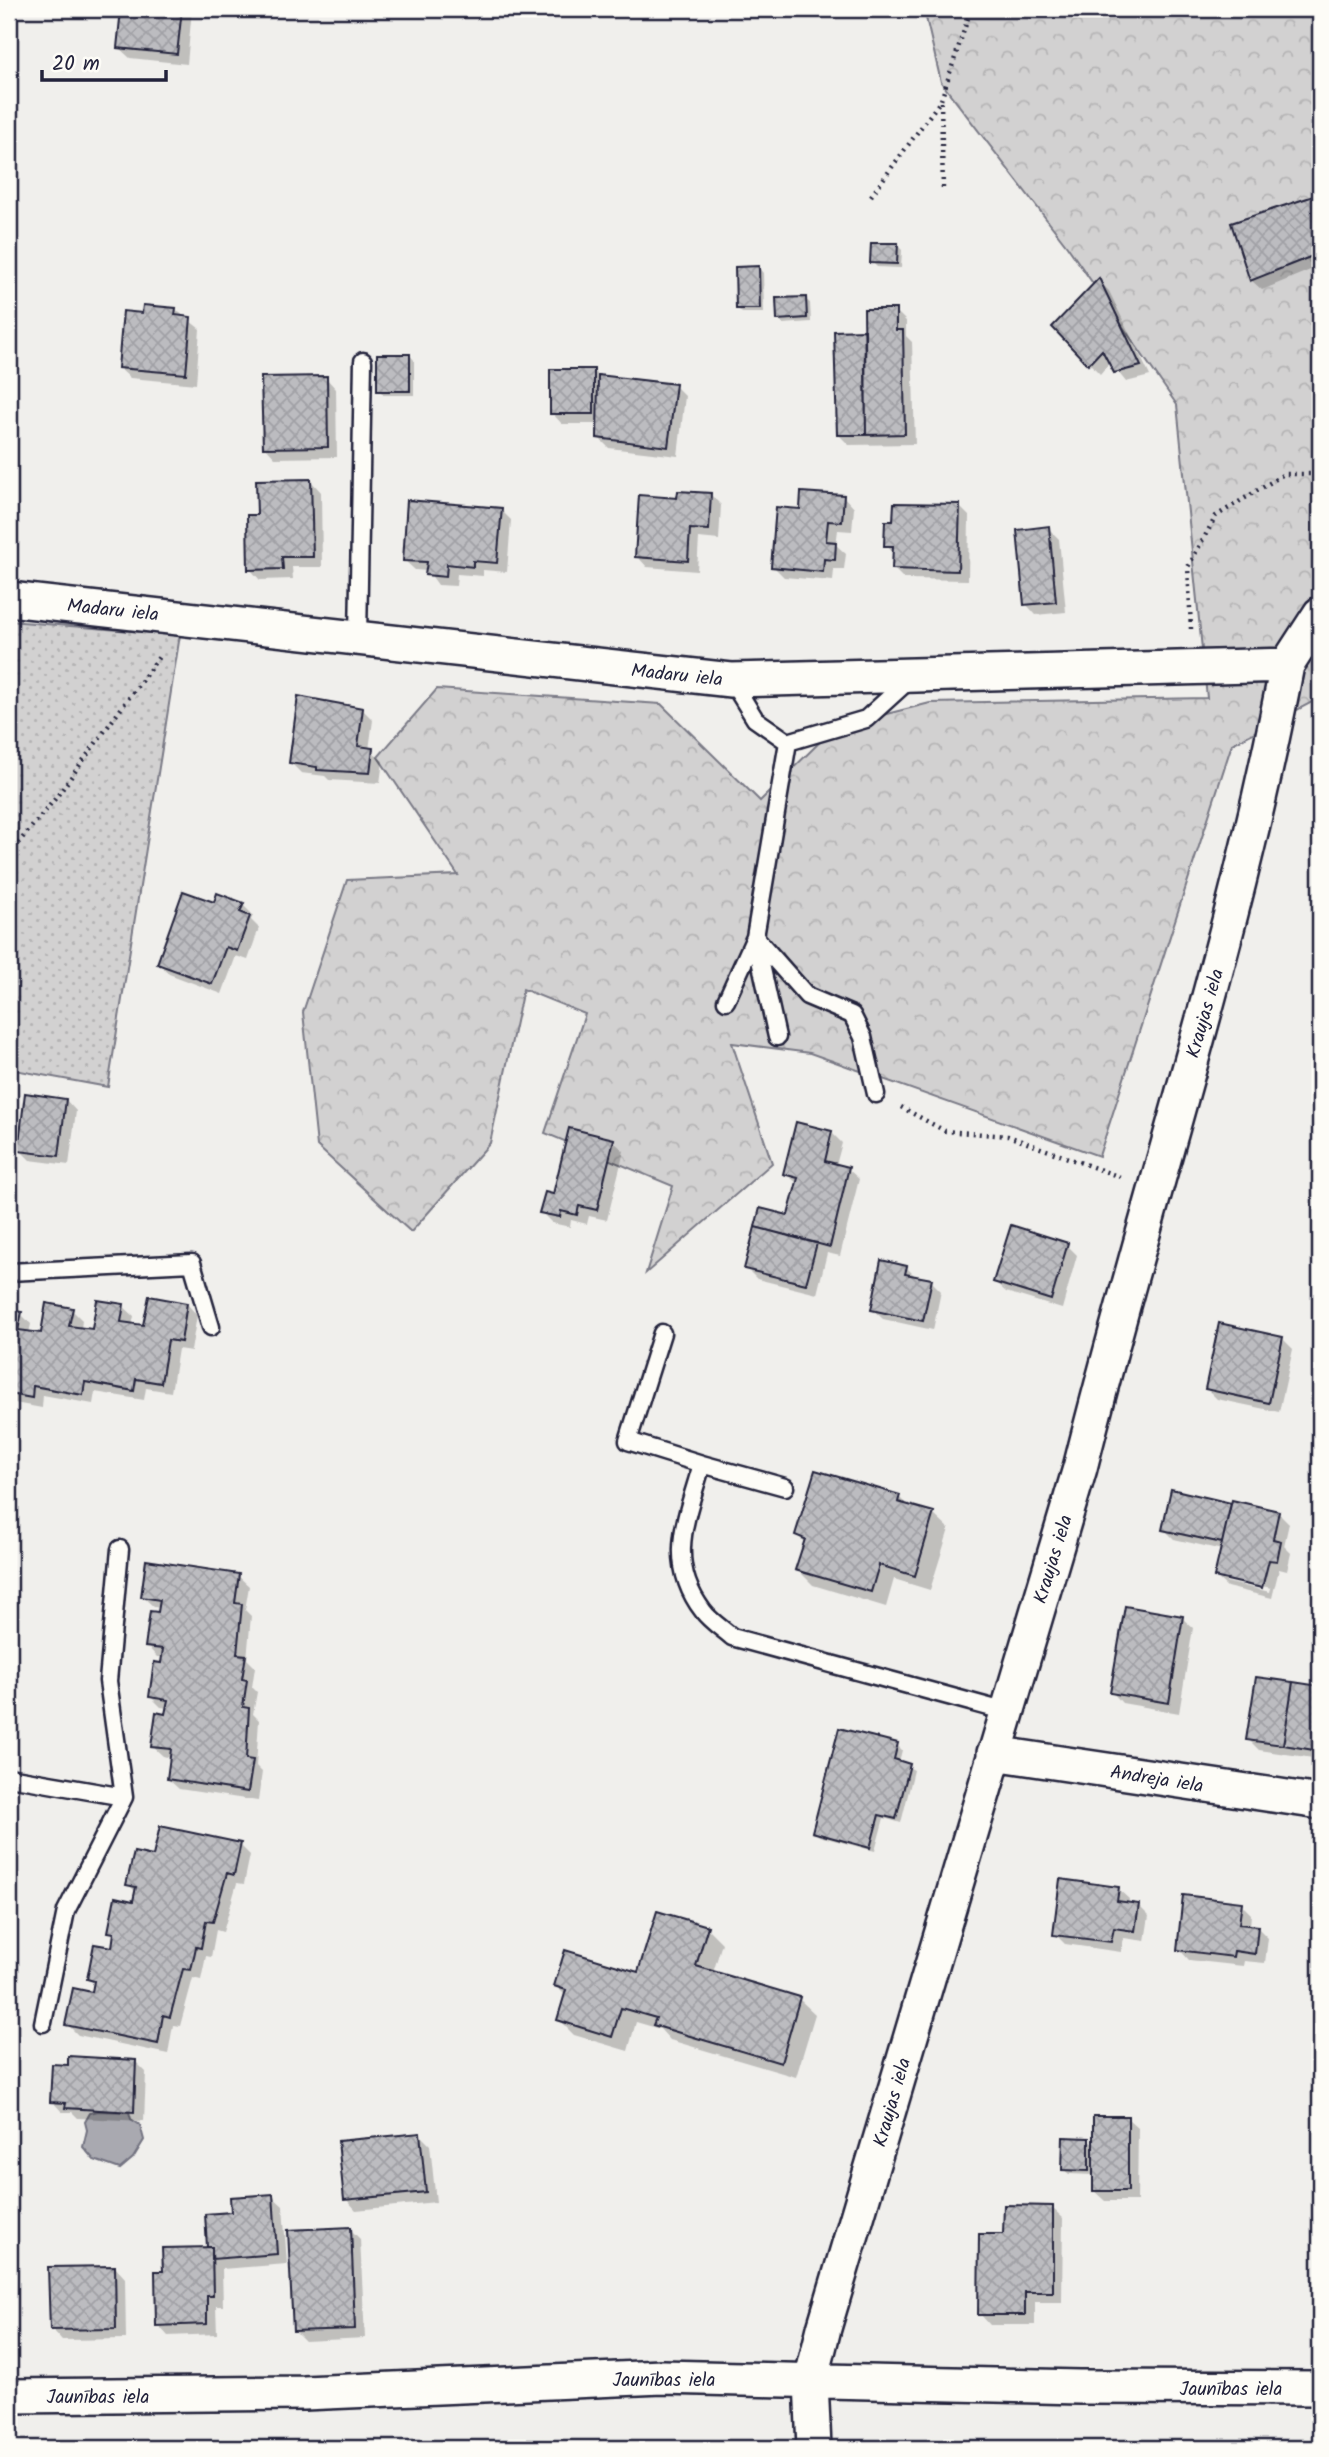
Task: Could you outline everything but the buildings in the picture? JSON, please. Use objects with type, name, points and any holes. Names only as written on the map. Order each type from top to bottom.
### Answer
[{"type":"street","name":"Madaru iela","points":[[9,599],[732,680],[1287,665]]},
{"type":"street","points":[[1287,665],[1320,614]]},
{"type":"street","name":"Kraujas iela","points":[[814,2448],[811,2381],[824,2328],[1080,1468],[1265,783],[1287,665]]},
{"type":"street","name":"Andreja iela","points":[[994,1753],[1320,1802]]},
{"type":"street","name":"Jaunības iela","points":[[9,2396],[304,2393],[662,2377],[1320,2388]]},
{"type":"lane","points":[[358,637],[363,361]]},
{"type":"lane","points":[[788,742],[866,719],[916,673]]},
{"type":"lane","points":[[732,680],[755,719],[788,742]]},
{"type":"lane","points":[[726,1001],[755,937],[788,742]]},
{"type":"lane","points":[[755,937],[777,1037]]},
{"type":"lane","points":[[755,937],[807,996],[852,1015],[863,1037],[876,1094]]},
{"type":"lane","points":[[9,1272],[192,1263],[211,1327]]},
{"type":"lane","points":[[662,1333],[628,1441],[785,1487]]},
{"type":"lane","points":[[702,1464],[680,1545],[686,1580],[703,1612],[732,1637],[1007,1712]]},
{"type":"lane","points":[[43,2023],[66,1911],[124,1797],[108,1681],[120,1549]]},
{"type":"lane","points":[[9,1777],[124,1797]]},
{"type":"path","points":[[871,197],[941,100],[971,9]]},
{"type":"path","points":[[941,100],[943,189]]},
{"type":"path","points":[[1192,667],[1188,567],[1216,516],[1284,474],[1320,474]]},
{"type":"path","points":[[9,854],[55,799],[187,618]]},
{"type":"path","points":[[876,1094],[946,1131],[1008,1136],[1154,1189]]},
{"type":"green space","points":[[924,9],[1320,9],[1320,698],[1232,744],[1099,1156],[810,1053],[732,1043],[772,1163],[646,1273],[673,1186],[545,1133],[585,1014],[523,989],[490,1143],[411,1232],[317,1146],[303,1012],[347,880],[458,875],[378,757],[437,689],[661,704],[760,801],[835,727],[930,703],[1207,698],[1177,405],[1067,246],[941,82]]},
{"type":"green space","points":[[9,621],[180,635],[108,1087],[9,1069]]},
{"type":"shaded area","points":[[129,2112],[131,2119],[140,2125],[144,2140],[133,2158],[120,2169],[94,2160],[83,2147],[87,2130],[85,2122],[90,2113]]}]
